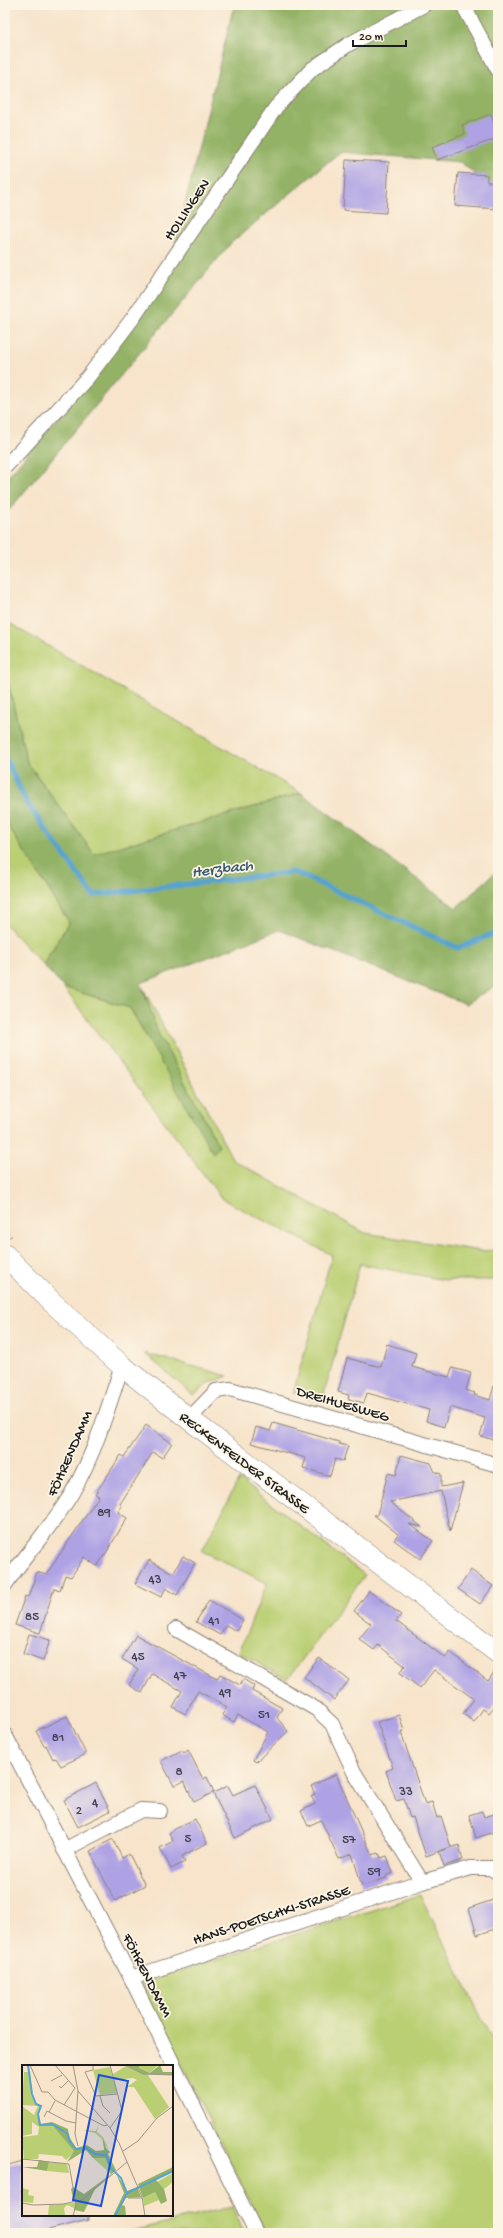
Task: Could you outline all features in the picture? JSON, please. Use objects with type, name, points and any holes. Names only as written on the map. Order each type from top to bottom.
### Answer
[{"type":"street","points":[[398,17],[409,5]]},
{"type":"street","name":"HOLLINGEN","points":[[5,467],[88,377],[133,318],[276,107],[312,69],[349,44],[398,17],[424,5]]},
{"type":"street","points":[[463,5],[498,70]]},
{"type":"street","name":"RECKENFELDER STRASSE","points":[[5,1255],[52,1302],[122,1366],[189,1419],[498,1653]]},
{"type":"street","name":"FÖHRENDAMM","points":[[5,1585],[22,1560],[64,1506],[81,1474],[97,1437],[122,1366]]},
{"type":"street","name":"DREIHUESWEG","points":[[189,1419],[216,1391],[230,1389],[498,1465]]},
{"type":"street","points":[[176,1629],[316,1709],[332,1724],[354,1772],[422,1882]]},
{"type":"street","name":"FÖHRENDAMM","points":[[5,1735],[131,1978],[256,2233]]},
{"type":"street","points":[[64,1850],[141,1810],[160,1811]]},
{"type":"street","name":"HANS-POETSCHKI-STRASSE","points":[[131,1978],[422,1882],[471,1868],[491,1868],[498,1873]]},
{"type":"green space","points":[[234,5],[498,5],[498,192],[460,162],[340,152],[231,243],[5,515],[5,480],[87,383],[168,273]]},
{"type":"green space","points":[[5,621],[301,793],[94,855],[27,762],[7,678],[5,677]]},
{"type":"green space","points":[[5,677],[7,678],[27,762],[94,854],[301,793],[456,908],[498,870],[498,984],[466,1004],[279,930],[141,983],[159,1035],[219,1146],[213,1153],[130,1008],[63,987],[43,965],[69,922],[5,821]]},
{"type":"green space","points":[[5,821],[69,922],[43,965],[5,924]]},
{"type":"green space","points":[[141,984],[233,1160],[365,1233],[481,1251],[498,1250],[498,1280],[445,1280],[360,1264],[322,1401],[293,1393],[332,1255],[222,1199],[63,987],[130,1008],[213,1152],[219,1146],[159,1035]]},
{"type":"green space","points":[[144,1353],[228,1376],[208,1384],[193,1395]]},
{"type":"green space","points":[[239,1479],[365,1575],[287,1680],[239,1652],[267,1583],[202,1551]]},
{"type":"green space","points":[[420,1895],[498,2051],[498,2233],[266,2233],[141,1983]]},
{"type":"green space","points":[[232,2207],[245,2233],[124,2233]]},
{"type":"building","points":[[491,114],[498,138],[437,160],[432,147],[465,134],[462,125]]},
{"type":"building","points":[[346,160],[389,162],[386,213],[343,210]]},
{"type":"building","points":[[458,173],[487,175],[487,182],[498,182],[498,209],[455,206]]},
{"type":"building","points":[[387,1344],[416,1353],[412,1367],[449,1377],[452,1368],[471,1373],[466,1390],[475,1393],[474,1395],[490,1400],[494,1386],[498,1387],[498,1441],[480,1436],[485,1418],[450,1407],[444,1427],[426,1421],[429,1410],[367,1393],[364,1403],[348,1399],[349,1395],[338,1392],[347,1358],[381,1367]]},
{"type":"building","points":[[273,1423],[348,1446],[343,1461],[335,1459],[330,1476],[303,1468],[306,1458],[251,1443],[256,1427],[270,1431]]},
{"type":"building","points":[[146,1425],[172,1443],[162,1458],[153,1452],[120,1504],[122,1506],[118,1512],[127,1518],[106,1553],[97,1566],[84,1557],[71,1577],[65,1575],[60,1590],[54,1588],[40,1633],[15,1625],[25,1596],[28,1597],[37,1572],[46,1575],[99,1496],[95,1494],[121,1455],[124,1457]]},
{"type":"building","points":[[401,1455],[431,1463],[435,1472],[441,1474],[441,1487],[463,1483],[450,1531],[441,1491],[390,1502],[422,1527],[409,1524],[433,1541],[420,1559],[394,1540],[398,1534],[374,1515],[377,1515],[388,1473],[396,1475]]},
{"type":"building","points":[[183,1556],[195,1563],[177,1595],[166,1588],[161,1597],[135,1584],[149,1560],[173,1573]]},
{"type":"building","points":[[471,1570],[493,1586],[480,1604],[458,1589]]},
{"type":"building","points":[[369,1591],[401,1615],[396,1621],[445,1658],[450,1652],[488,1681],[495,1671],[498,1674],[498,1702],[489,1713],[483,1709],[474,1722],[463,1714],[474,1699],[434,1670],[420,1688],[399,1672],[405,1666],[378,1645],[374,1650],[359,1639],[371,1624],[354,1611]]},
{"type":"building","points":[[209,1600],[243,1620],[236,1631],[226,1625],[220,1635],[196,1622]]},
{"type":"building","points":[[29,1634],[50,1640],[43,1661],[23,1654]]},
{"type":"building","points":[[136,1635],[217,1679],[220,1674],[240,1685],[243,1679],[254,1686],[252,1691],[282,1708],[277,1718],[288,1731],[256,1762],[253,1760],[268,1732],[238,1715],[234,1722],[222,1715],[227,1707],[198,1691],[185,1714],[173,1707],[182,1691],[152,1674],[142,1693],[129,1685],[138,1669],[122,1659]]},
{"type":"building","points":[[319,1658],[349,1680],[334,1700],[304,1677]]},
{"type":"building","points":[[399,1715],[404,1731],[401,1732],[425,1804],[432,1802],[437,1818],[441,1816],[451,1847],[426,1856],[413,1817],[410,1818],[404,1799],[396,1801],[386,1771],[393,1768],[377,1722]]},
{"type":"building","points":[[67,1716],[86,1754],[61,1766],[56,1758],[53,1759],[46,1745],[44,1746],[36,1731]]},
{"type":"building","points":[[182,1750],[184,1753],[188,1750],[203,1779],[207,1777],[214,1792],[194,1802],[184,1781],[174,1786],[161,1761]]},
{"type":"building","points":[[336,1774],[372,1855],[379,1853],[381,1858],[387,1856],[393,1873],[386,1876],[386,1878],[362,1886],[352,1854],[339,1859],[321,1820],[308,1826],[301,1811],[315,1804],[311,1796],[315,1794],[311,1786]]},
{"type":"building","points":[[96,1783],[110,1811],[78,1827],[64,1800]]},
{"type":"building","points":[[255,1785],[273,1819],[235,1838],[213,1793],[228,1786],[233,1795]]},
{"type":"building","points":[[482,1811],[484,1817],[498,1813],[498,1831],[476,1838],[469,1815]]},
{"type":"building","points":[[195,1819],[207,1843],[182,1856],[185,1862],[171,1869],[160,1848],[173,1841],[169,1833]]},
{"type":"building","points":[[113,1839],[122,1858],[129,1854],[145,1885],[115,1901],[90,1851]]},
{"type":"building","points":[[459,1845],[463,1860],[444,1866],[439,1851]]},
{"type":"building","points":[[493,1900],[496,1909],[498,1908],[498,1928],[477,1935],[469,1908]]},
{"type":"building","points":[[22,2161],[22,2216],[88,2216],[88,2220],[36,2233],[5,2233],[5,2166]]},
{"type":"waterway","name":"Herzbach","points":[[5,758],[28,805],[93,895],[295,872],[458,948],[498,932]]}]
